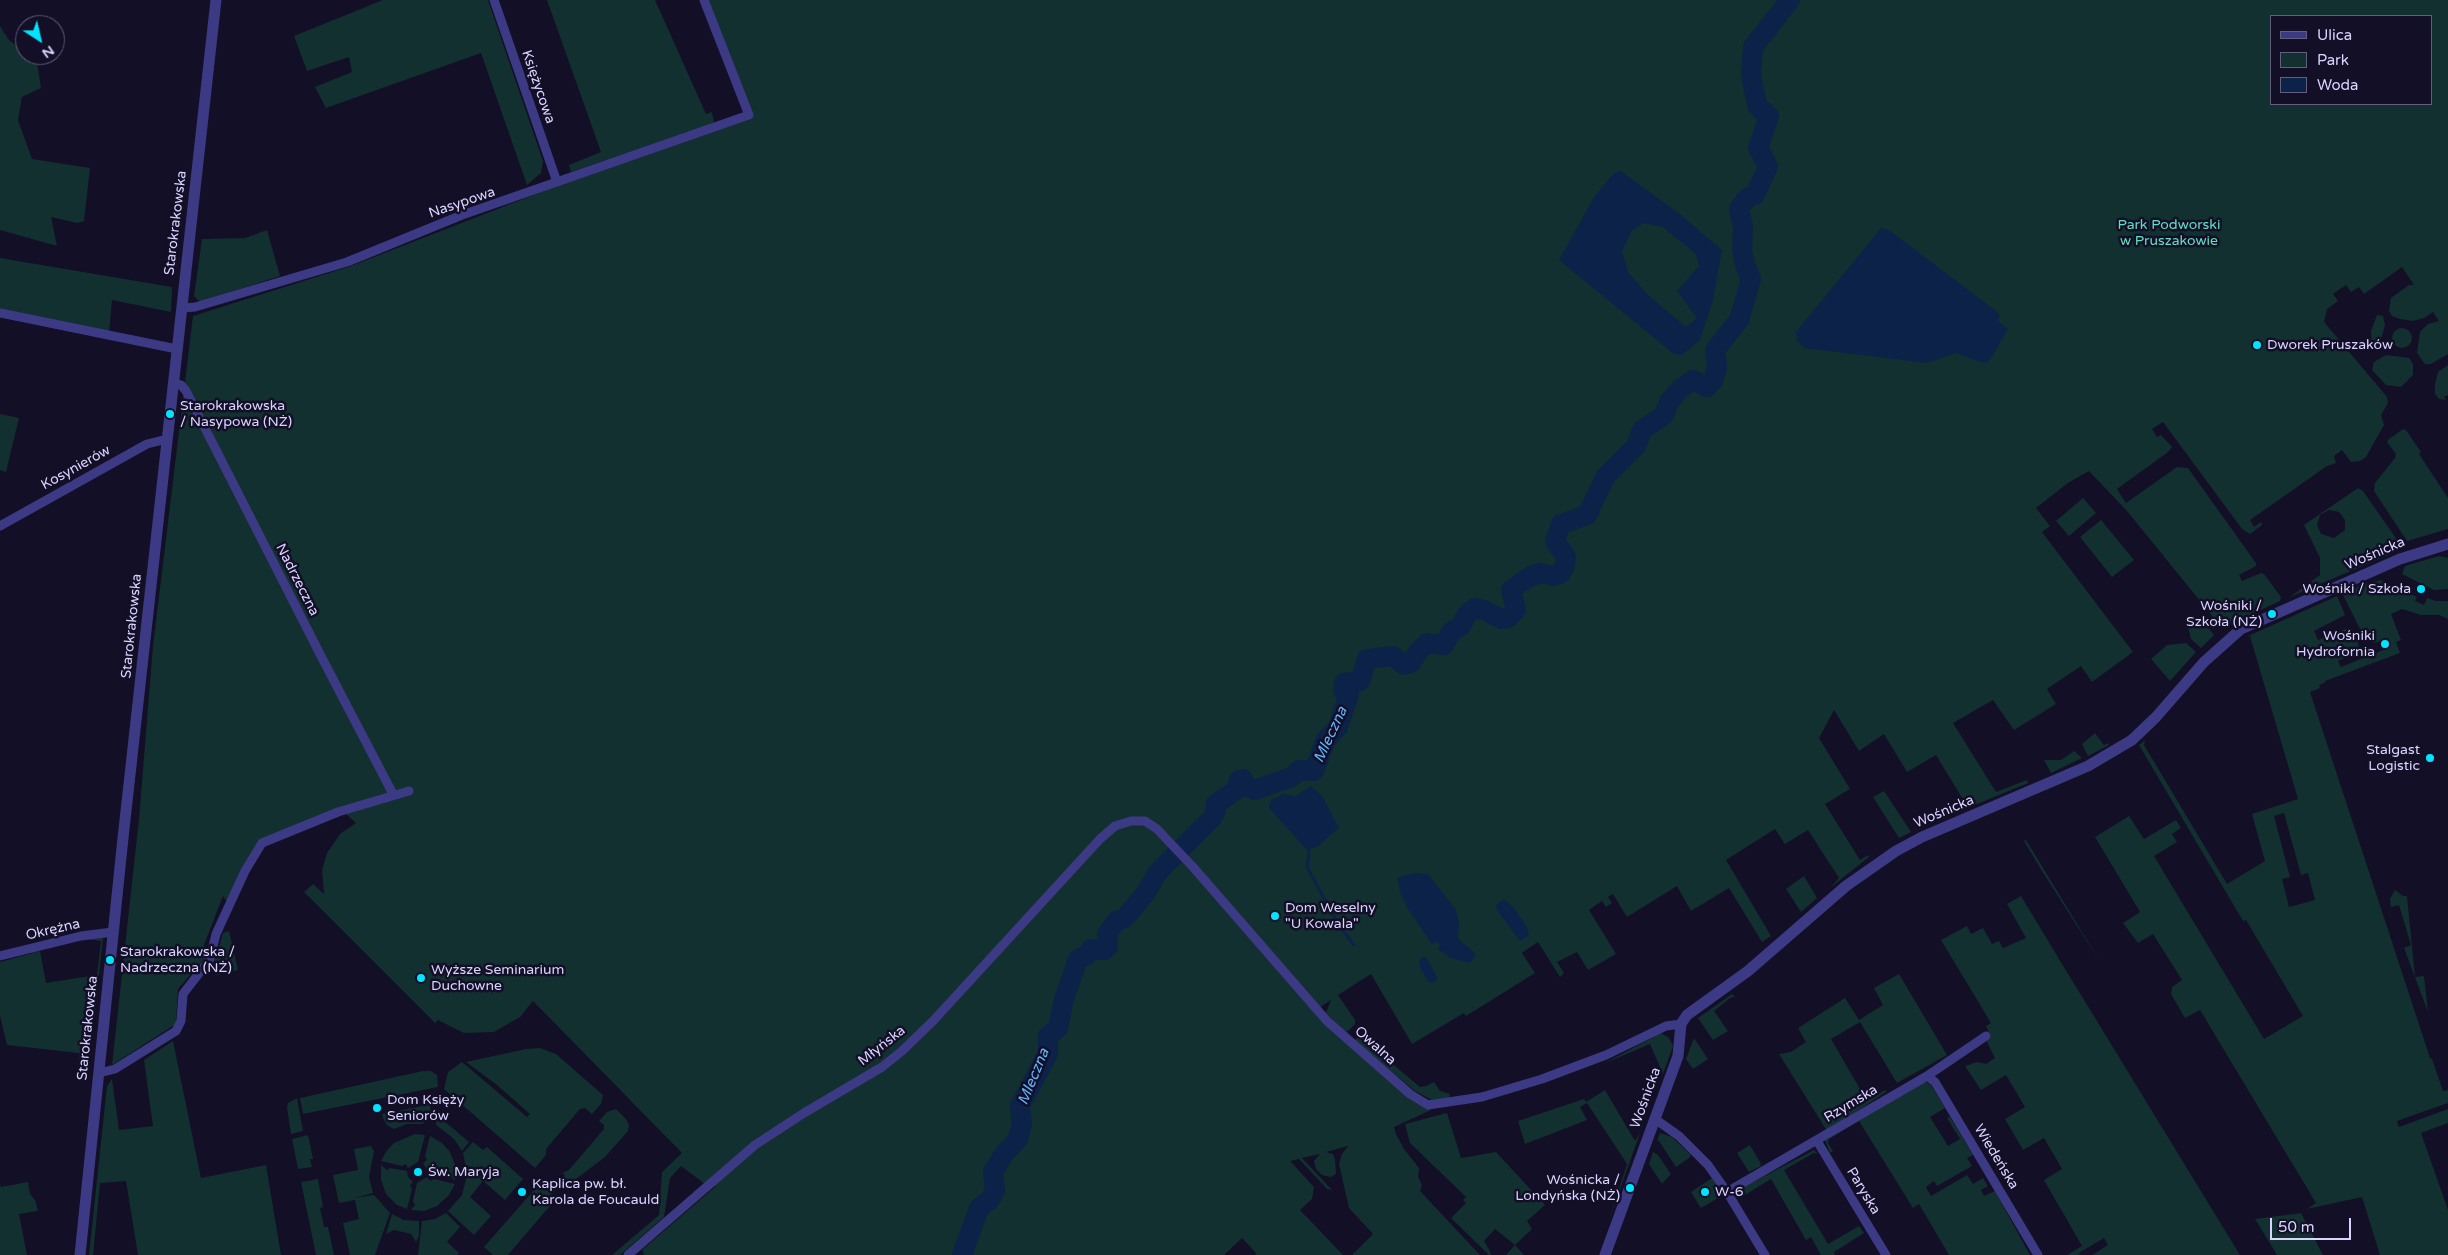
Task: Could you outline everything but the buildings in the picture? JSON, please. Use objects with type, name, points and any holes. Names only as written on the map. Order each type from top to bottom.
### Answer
[{"type":"street","name":"Starokrakowska","points":[[80,1255],[113,932],[216,0]]},
{"type":"street","name":"Księżycowa","points":[[494,0],[557,182]]},
{"type":"street","name":"Nasypowa","points":[[182,308],[195,307],[347,262],[462,215],[749,115],[704,0]]},
{"type":"street","points":[[0,313],[177,349]]},
{"type":"street","name":"Nadrzeczna","points":[[174,384],[181,385],[186,391],[320,656],[393,794]]},
{"type":"street","name":"Kosynierów","points":[[0,526],[147,444],[167,439]]},
{"type":"street","name":"Wośnicka","points":[[1605,1255],[1678,1056],[1682,1024],[1687,1015],[1748,971],[1846,886],[1896,851],[1922,837],[2088,766],[2132,740],[2204,662],[2241,629],[2400,559],[2448,544]]},
{"type":"street","points":[[99,1073],[115,1069],[176,1031],[181,1021],[182,994],[210,959],[216,934],[245,871],[262,843],[338,812],[393,794],[409,791]]},
{"type":"street","name":"Owalna","points":[[1122,823],[1139,820],[1149,823],[1172,844],[1327,1021],[1410,1094],[1428,1105],[1482,1097],[1542,1080],[1606,1055],[1669,1024],[1682,1024]]},
{"type":"street","name":"Młyńska","points":[[628,1255],[755,1146],[804,1112],[882,1067],[902,1051],[933,1021],[1100,839],[1115,826],[1122,823]]},
{"type":"street","name":"Okrężna","points":[[0,956],[81,936],[113,932]]},
{"type":"street","name":"Rzymska","points":[[1727,1192],[1927,1076],[1986,1036]]},
{"type":"street","name":"Wiedeńska","points":[[1927,1076],[1935,1082],[2038,1255]]},
{"type":"street","points":[[1655,1119],[1669,1127],[1701,1157],[1727,1192],[1765,1255]]},
{"type":"street","name":"Paryska","points":[[1817,1141],[1886,1255]]},
{"type":"green space","points":[[383,0],[488,0],[543,161],[541,173],[527,185],[481,53],[326,108],[315,87],[352,72],[349,57],[307,71],[294,36]]},
{"type":"green space","points":[[547,0],[655,0],[706,114],[712,112],[714,123],[571,172],[569,165],[601,152]]},
{"type":"green space","name":"Park Podworski w Pruszakowie","points":[[707,0],[2448,0],[2448,354],[2431,364],[2425,364],[2417,353],[2420,332],[2428,324],[2439,321],[2433,312],[2424,318],[2413,321],[2392,316],[2389,311],[2391,298],[2409,285],[2414,285],[2402,267],[2364,294],[2359,287],[2351,292],[2346,285],[2333,294],[2338,301],[2327,309],[2324,322],[2387,397],[2388,403],[2381,415],[2384,425],[2366,457],[2360,461],[2351,462],[2342,450],[2334,456],[2336,463],[2327,466],[2250,520],[2254,527],[2261,522],[2262,525],[2250,534],[2242,529],[2163,422],[2152,429],[2157,437],[2161,435],[2172,447],[2168,452],[2117,489],[2126,503],[2177,467],[2188,468],[2256,563],[2256,566],[2239,575],[2242,581],[2261,573],[2264,574],[2281,597],[2280,601],[2222,628],[2127,511],[2089,471],[2068,483],[2036,508],[2050,526],[2042,532],[2133,652],[2092,682],[2081,666],[2047,689],[2056,704],[2014,730],[1993,700],[1953,723],[1996,792],[2027,780],[2028,783],[1963,810],[1962,808],[1967,806],[1936,755],[1907,772],[1884,734],[1859,751],[1834,710],[1819,738],[1850,789],[1825,804],[1860,860],[1868,855],[1869,857],[1830,888],[1839,878],[1808,830],[1785,844],[1775,829],[1726,860],[1771,936],[1762,942],[1729,888],[1691,911],[1677,886],[1627,917],[1613,894],[1608,897],[1612,903],[1606,907],[1602,901],[1589,910],[1616,954],[1588,970],[1577,952],[1557,962],[1564,973],[1560,977],[1538,942],[1522,953],[1535,973],[1466,1016],[1464,1013],[1412,1044],[1371,974],[1338,995],[1355,1020],[1355,1024],[1348,1031],[1344,1032],[1326,1013],[1331,1000],[1323,1005],[1320,1008],[1350,1041],[1431,1110],[1394,1127],[1396,1134],[1404,1149],[1419,1168],[1418,1177],[1422,1185],[1420,1191],[1480,1255],[1352,1255],[1373,1234],[1349,1208],[1339,1164],[1342,1154],[1348,1146],[1326,1152],[1333,1154],[1335,1159],[1336,1174],[1331,1177],[1322,1175],[1316,1169],[1314,1161],[1320,1154],[1302,1158],[1332,1190],[1327,1189],[1299,1159],[1290,1161],[1314,1187],[1312,1199],[1300,1210],[1343,1255],[1255,1255],[1256,1253],[1242,1238],[1224,1255],[644,1255],[642,1250],[716,1186],[710,1179],[705,1184],[681,1166],[670,1178],[664,1217],[620,1255],[612,1255],[659,1215],[662,1172],[682,1153],[533,1001],[520,1017],[494,1032],[464,1033],[438,1020],[435,1023],[304,892],[313,884],[324,894],[322,870],[327,853],[340,834],[356,823],[345,813],[266,845],[242,871],[227,902],[223,896],[204,945],[208,954],[178,989],[176,1024],[112,1065],[139,819],[153,646],[193,316],[351,266],[549,189],[751,119],[751,112]]},
{"type":"green space","points":[[0,26],[9,40],[15,44],[15,65],[37,65],[41,88],[22,97],[18,120],[32,159],[90,168],[84,221],[77,223],[51,217],[57,246],[0,230]]},
{"type":"green space","points":[[267,230],[280,276],[200,302],[194,296],[202,239],[245,238]]},
{"type":"green space","points":[[0,258],[172,287],[171,312],[112,300],[109,333],[0,310]]},
{"type":"green space","points":[[2377,315],[2383,316],[2385,325],[2379,346],[2374,348],[2371,346],[2371,331]]},
{"type":"green space","points":[[2402,328],[2409,331],[2412,338],[2409,345],[2402,348],[2395,345],[2392,338],[2395,331]]},
{"type":"green space","points":[[2386,355],[2409,358],[2413,364],[2413,375],[2401,387],[2386,385],[2372,370],[2374,362]]},
{"type":"green space","points":[[2448,365],[2448,395],[2444,397],[2446,400],[2439,399],[2435,394],[2438,372]]},
{"type":"green space","points":[[0,414],[19,418],[6,472],[0,470]]},
{"type":"green space","points":[[2403,429],[2406,430],[2421,452],[2419,454],[2448,498],[2448,529],[2407,541],[2374,491],[2375,483],[2395,458],[2396,454],[2387,442]]},
{"type":"green space","points":[[2358,488],[2363,491],[2398,541],[2395,543],[2396,548],[2393,553],[2290,597],[2320,575],[2320,558],[2304,525]],"holes":[[[2329,510],[2339,512],[2345,520],[2345,530],[2334,538],[2321,534],[2317,525],[2320,515]]]},
{"type":"green space","points":[[2083,498],[2096,513],[2069,536],[2056,521]]},
{"type":"green space","points":[[2101,520],[2134,560],[2112,577],[2080,537]]},
{"type":"green space","points":[[2439,556],[2448,558],[2448,589],[2434,590],[2402,574],[2405,566]]},
{"type":"green space","points":[[2381,580],[2417,597],[2415,601],[2424,605],[2427,598],[2436,601],[2448,601],[2448,619],[2439,615],[2421,615],[2402,609],[2391,614],[2401,640],[2396,642],[2400,653],[2325,681],[2319,685],[2320,688],[2310,692],[2430,1058],[2443,1091],[2448,1090],[2448,1103],[2397,1121],[2399,1127],[2448,1109],[2448,1123],[2421,1133],[2448,1210],[2448,1255],[2380,1255],[2362,1197],[2307,1209],[2316,1203],[2200,1010],[2185,1018],[2171,994],[2172,987],[2182,980],[2153,934],[2138,943],[2123,923],[2140,912],[2095,837],[2129,816],[2144,839],[2176,820],[2181,828],[2172,834],[2177,842],[2154,856],[2264,1039],[2303,1016],[2246,920],[2243,921],[2139,745],[2145,740],[2144,745],[2227,884],[2265,861],[2252,814],[2298,799],[2250,636],[2246,637],[2337,596],[2345,615],[2314,631],[2318,640],[2345,629],[2352,629],[2359,646],[2355,653],[2338,661],[2341,667],[2383,650],[2391,646],[2388,638],[2375,643],[2366,641],[2342,593]],"holes":[[[2284,813],[2301,875],[2308,873],[2315,900],[2289,907],[2282,879],[2290,877],[2274,816]]]},
{"type":"green space","points":[[2193,617],[2201,619],[2214,635],[2201,648],[2191,639],[2188,627]]},
{"type":"green space","points":[[2186,643],[2196,652],[2170,681],[2151,659],[2167,645]]},
{"type":"green space","points":[[2095,733],[2104,745],[2108,743],[2109,745],[2088,756],[2082,744]]},
{"type":"green space","points":[[2074,751],[2082,758],[2051,773],[2044,760],[2061,760]]},
{"type":"green space","points":[[1884,791],[1911,832],[1899,838],[1873,797]]},
{"type":"green space","points":[[2026,840],[2102,965],[2042,871],[2024,841]]},
{"type":"green space","points":[[1804,876],[1817,898],[1801,912],[1786,889]]},
{"type":"green space","points":[[2395,890],[2403,896],[2407,896],[2415,977],[2424,976],[2428,1012],[2404,948],[2411,945],[2399,905],[2391,907],[2390,899]]},
{"type":"green space","points":[[2021,896],[2240,1255],[2092,1255],[2108,1245],[2104,1238],[2079,1253],[2080,1255],[2067,1255],[2082,1246],[2044,1180],[2062,1169],[2044,1138],[2023,1150],[2005,1119],[2025,1107],[2006,1075],[1981,1090],[1965,1066],[1977,1062],[1986,1064],[1995,1058],[1986,1040],[1991,1037],[1986,1026],[1991,1023],[1941,940],[1967,926],[1971,934],[1983,928],[1992,944],[1999,941],[2003,948],[2026,938],[2007,904]]},
{"type":"green space","points":[[229,931],[238,970],[217,975],[212,970],[223,933]]},
{"type":"green space","points":[[103,938],[89,1068],[78,1068],[79,1053],[7,1045],[0,1016],[0,962],[40,951],[46,983],[97,975],[101,941],[86,939]]},
{"type":"green space","points":[[1899,974],[1947,1055],[1897,1083],[1860,1022],[1831,1039],[1867,1101],[1885,1090],[1886,1092],[1827,1131],[1779,1054],[1791,1052],[1806,1042],[1798,1028],[1845,998],[1859,1020],[1883,1005],[1874,988]]},
{"type":"green space","points":[[1732,994],[1735,997],[1730,998],[1714,1011],[1728,1031],[1713,1040],[1698,1018]]},
{"type":"green space","points":[[1661,1033],[1669,1038],[1673,1046],[1663,1074],[1650,1044],[1603,1064]]},
{"type":"green space","points":[[1358,1035],[1420,1087],[1434,1082],[1440,1091],[1450,1094],[1449,1099],[1432,1100],[1415,1091],[1355,1041]]},
{"type":"green space","points":[[1694,1038],[1708,1059],[1693,1069],[1686,1059]]},
{"type":"green space","points":[[173,1041],[201,1178],[266,1165],[281,1255],[138,1255],[126,1181],[100,1183],[93,1255],[89,1255],[107,1086],[112,1079],[119,1130],[153,1126],[144,1060]]},
{"type":"green space","points":[[540,1048],[556,1054],[603,1095],[601,1104],[592,1114],[585,1108],[580,1109],[546,1149],[546,1155],[535,1168],[444,1089],[448,1072],[462,1062],[527,1117],[530,1114],[497,1085],[466,1062],[526,1049]]},
{"type":"green space","points":[[423,1071],[431,1071],[437,1075],[438,1087],[303,1114],[300,1098]]},
{"type":"green space","points":[[1924,1081],[1931,1085],[1945,1108],[1930,1117],[1948,1146],[1960,1139],[1947,1118],[1950,1117],[1973,1155],[1967,1158],[1972,1166],[1937,1186],[1934,1181],[1926,1187],[1931,1196],[1967,1175],[1973,1184],[1983,1178],[1988,1186],[1981,1190],[1984,1196],[1995,1191],[2030,1255],[1949,1255],[1919,1204],[1913,1208],[1859,1121],[1829,1139],[1828,1143],[1833,1151],[1830,1153],[1825,1140]]},
{"type":"green space","points":[[1605,1090],[1635,1141],[1640,1133],[1608,1223],[1627,1164],[1587,1103],[1580,1107],[1587,1120],[1525,1144],[1518,1121],[1584,1099],[1586,1102]]},
{"type":"green space","points":[[297,1098],[303,1131],[291,1134],[287,1107],[288,1103]]},
{"type":"green space","points":[[431,1105],[429,1116],[422,1124],[407,1124],[394,1129],[387,1125],[382,1114]]},
{"type":"green space","points":[[616,1109],[626,1119],[629,1125],[628,1131],[605,1157],[572,1182],[566,1178],[550,1196],[555,1200],[508,1255],[493,1255],[484,1247],[541,1182],[551,1191],[565,1175],[562,1173],[569,1170],[604,1129],[604,1125],[599,1121],[607,1112]]},
{"type":"green space","points":[[1447,1113],[1461,1158],[1496,1152],[1545,1205],[1527,1221],[1532,1229],[1515,1245],[1495,1229],[1484,1241],[1491,1255],[1451,1218],[1466,1203],[1463,1200],[1466,1197],[1410,1143],[1405,1124]]},
{"type":"green space","points":[[437,1115],[469,1142],[462,1151],[454,1139],[436,1125]]},
{"type":"green space","points":[[1660,1133],[1672,1137],[1691,1155],[1689,1158],[1676,1167],[1659,1141],[1657,1141]]},
{"type":"green space","points":[[415,1134],[425,1135],[418,1162],[408,1168],[406,1164],[402,1166],[381,1161],[387,1150],[394,1143]]},
{"type":"green space","points":[[308,1135],[313,1159],[310,1159],[312,1167],[298,1169],[292,1139]]},
{"type":"green space","points":[[430,1136],[442,1143],[450,1152],[456,1167],[455,1180],[450,1176],[447,1178],[429,1173],[423,1163],[427,1160],[425,1156]]},
{"type":"green space","points":[[473,1142],[483,1150],[487,1147],[523,1179],[505,1200],[483,1181],[470,1197],[491,1216],[474,1235],[448,1211],[462,1195],[467,1175],[486,1176],[489,1173],[488,1168],[483,1168],[481,1173],[475,1175],[467,1173],[463,1153]]},
{"type":"green space","points":[[1750,1145],[1761,1166],[1749,1172],[1737,1153]]},
{"type":"green space","points":[[371,1146],[374,1151],[369,1177],[373,1193],[354,1198],[374,1195],[390,1213],[375,1255],[350,1255],[343,1223],[359,1219],[355,1200],[339,1203],[333,1175],[358,1170],[354,1149]]},
{"type":"green space","points":[[1814,1150],[1818,1154],[1814,1153],[1784,1170],[1828,1244],[1859,1226],[1864,1233],[1834,1252],[1835,1255],[1821,1255],[1811,1237],[1806,1240],[1771,1179],[1740,1198],[1738,1192],[1740,1189]]},
{"type":"green space","points":[[1653,1152],[1658,1155],[1671,1174],[1662,1184],[1649,1164]]},
{"type":"green space","points":[[381,1165],[387,1170],[390,1168],[407,1171],[408,1177],[413,1182],[410,1185],[412,1189],[407,1209],[397,1205],[386,1194],[381,1180]]},
{"type":"green space","points":[[427,1177],[430,1181],[434,1179],[455,1184],[449,1195],[437,1206],[424,1211],[411,1210],[415,1205],[413,1201],[417,1183]]},
{"type":"green space","points":[[1712,1178],[1723,1195],[1701,1208],[1691,1192]]},
{"type":"green space","points":[[318,1179],[323,1207],[320,1208],[324,1227],[328,1227],[334,1255],[316,1255],[301,1182]]},
{"type":"green space","points":[[28,1182],[30,1194],[35,1200],[38,1211],[19,1214],[27,1255],[0,1255],[0,1185],[1,1187]]},
{"type":"green space","points":[[446,1213],[460,1227],[447,1242],[459,1253],[457,1255],[418,1255],[422,1221],[435,1219]]},
{"type":"green space","points":[[2301,1213],[2323,1255],[2277,1255],[2255,1219]]},
{"type":"green space","points":[[392,1214],[404,1220],[419,1221],[419,1236],[416,1242],[411,1234],[394,1230],[386,1234]]},
{"type":"green space","points":[[1515,1245],[1524,1255],[1506,1255]]},
{"type":"water","points":[[1621,171],[1681,215],[1722,250],[1713,300],[1700,340],[1682,355],[1674,354],[1559,260],[1594,197],[1614,173]],"holes":[[[1643,223],[1663,227],[1696,254],[1699,266],[1677,291],[1697,318],[1686,327],[1648,295],[1628,272],[1622,251],[1632,231]]]},
{"type":"water","points":[[1881,228],[1889,230],[2000,314],[1998,321],[2008,329],[1990,360],[1986,363],[1980,362],[1956,353],[1927,363],[1805,348],[1797,341],[1796,332]]},
{"type":"water","points":[[1311,786],[1322,796],[1339,828],[1318,846],[1307,850],[1269,808],[1271,800],[1284,794],[1296,796]]},
{"type":"water","points":[[1414,873],[1428,874],[1456,910],[1459,923],[1458,939],[1475,953],[1474,959],[1469,963],[1451,958],[1438,949],[1440,946],[1438,942],[1432,944],[1408,909],[1401,895],[1397,878]]},
{"type":"water","points":[[1504,899],[1514,908],[1527,927],[1529,935],[1520,941],[1497,910],[1496,905]]},
{"type":"water","points":[[1422,957],[1426,957],[1438,979],[1433,983],[1428,981],[1420,968],[1419,960]]},
{"type":"waterway","name":"Mleczna","points":[[962,1255],[980,1207],[990,1200],[995,1191],[993,1172],[1004,1154],[1018,1139],[1022,1125],[1020,1106],[1048,1053],[1048,1036],[1058,1028],[1064,999],[1078,959],[1087,955],[1091,949],[1105,950],[1108,947],[1107,934],[1116,921],[1123,919],[1128,914],[1145,894],[1158,872],[1211,819],[1215,813],[1216,804],[1236,790],[1239,780],[1243,779],[1245,785],[1254,790],[1292,777],[1299,770],[1314,771],[1326,740],[1338,727],[1349,694],[1343,690],[1344,683],[1360,681],[1367,659],[1393,656],[1404,665],[1411,663],[1427,643],[1444,645],[1452,631],[1461,626],[1467,614],[1475,608],[1484,610],[1501,619],[1508,618],[1516,610],[1511,590],[1529,577],[1540,573],[1554,576],[1561,573],[1566,557],[1555,541],[1561,524],[1587,515],[1606,476],[1636,446],[1642,430],[1664,415],[1669,402],[1680,389],[1693,380],[1707,387],[1713,381],[1717,367],[1715,350],[1739,320],[1751,279],[1745,265],[1742,249],[1743,227],[1739,209],[1747,198],[1755,195],[1768,166],[1758,148],[1769,116],[1758,107],[1754,91],[1751,74],[1753,47],[1790,0]]},
{"type":"waterway","points":[[1309,850],[1307,867],[1338,924],[1354,945]]},
{"type":"place","name":"Dworek Pruszaków","points":[[2257,345]]},
{"type":"place","name":"Starokrakowska / Nasypowa (NŻ)","points":[[170,414]]},
{"type":"place","name":"Wośniki / Szkoła","points":[[2421,589]]},
{"type":"place","name":"Wośniki / Szkoła (NŻ)","points":[[2272,614]]},
{"type":"place","name":"Wośniki Hydrofornia","points":[[2385,644]]},
{"type":"place","name":"Stalgast Logistic","points":[[2430,758]]},
{"type":"place","name":"Dom Weselny \"U Kowala\"","points":[[1275,916]]},
{"type":"place","name":"Starokrakowska / Nadrzeczna (NŻ)","points":[[110,960]]},
{"type":"place","name":"Wyższe Seminarium Duchowne","points":[[421,978]]},
{"type":"place","name":"Dom Księży Seniorów","points":[[377,1108]]},
{"type":"place","name":"Św. Maryja","points":[[418,1172]]},
{"type":"place","name":"Wośnicka / Londyńska (NŻ)","points":[[1630,1188]]},
{"type":"place","name":"Kaplica pw. bł. Karola de Foucauld","points":[[522,1192]]},
{"type":"place","name":"W-6","points":[[1705,1192]]}]
